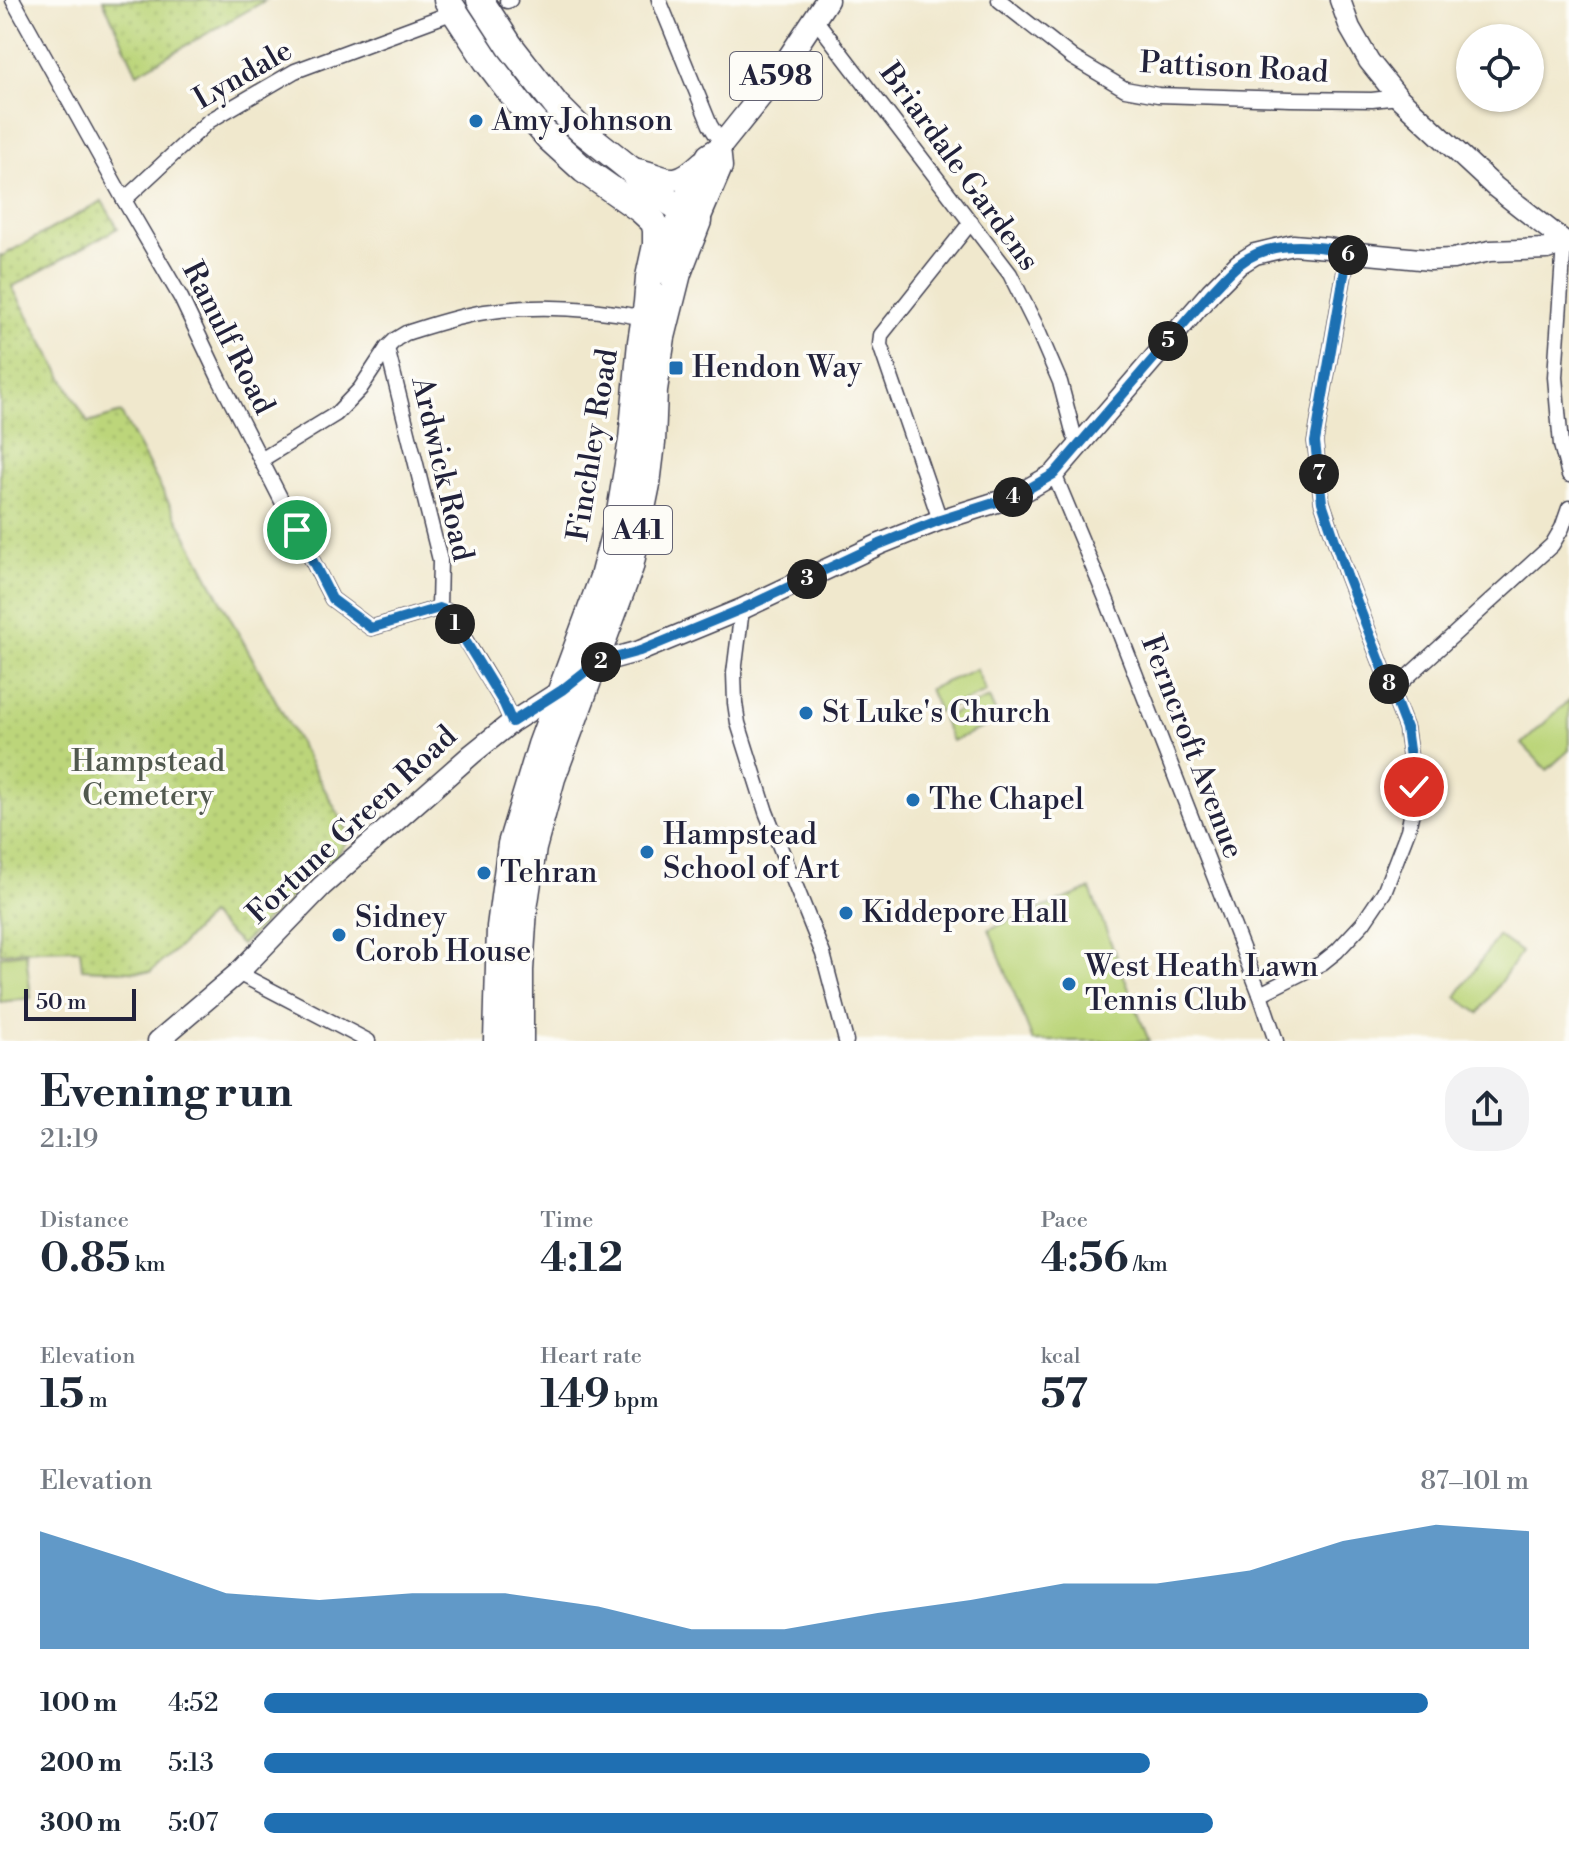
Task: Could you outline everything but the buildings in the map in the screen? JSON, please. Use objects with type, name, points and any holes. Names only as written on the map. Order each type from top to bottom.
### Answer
[{"type":"highway","points":[[480,0],[510,46],[556,105],[580,129],[630,169],[680,225]]},
{"type":"highway","points":[[451,6],[487,61],[550,139],[584,170],[641,210],[680,225]]},
{"type":"highway","name":"A41","points":[[646,310],[656,230],[680,225]]},
{"type":"highway","name":"Finchley Road","points":[[520,1041],[524,909],[533,848],[552,778],[596,663],[634,548],[652,443],[654,390],[662,337],[678,273],[680,225]]},
{"type":"highway","name":"Finchley Road","points":[[497,1041],[500,927],[511,844],[541,745],[603,577],[620,512],[632,440],[646,310]]},
{"type":"main road","name":"Finchley Road","points":[[680,225],[687,194],[717,148],[776,77],[821,9]]},
{"type":"main road","points":[[630,169],[643,170],[662,179],[678,180],[717,148]]},
{"type":"street","name":"Ranulf Road","points":[[13,0],[181,298],[332,599],[371,628],[439,608]]},
{"type":"street","points":[[659,0],[715,133],[717,148]]},
{"type":"street","name":"Pattison Road","points":[[999,0],[1073,58],[1125,89],[1158,95],[1262,99],[1372,100],[1398,97]]},
{"type":"street","points":[[1340,0],[1350,28],[1369,61],[1398,97],[1495,187],[1567,244]]},
{"type":"street","name":"Lyndale","points":[[124,200],[209,121],[295,71],[451,6]]},
{"type":"street","name":"Briardale Gardens","points":[[821,9],[1010,274],[1060,382],[1074,435],[1080,445]]},
{"type":"street","points":[[940,520],[880,345],[881,335],[971,222]]},
{"type":"street","points":[[596,663],[632,655],[742,609],[880,544],[940,520],[1016,496],[1054,474],[1211,292],[1239,264],[1255,254],[1293,245],[1430,260],[1453,259],[1490,251],[1547,249],[1567,244]]},
{"type":"street","points":[[1567,244],[1555,377],[1561,445],[1569,475]]},
{"type":"street","points":[[1260,994],[1322,963],[1363,923],[1384,892],[1408,830],[1413,807],[1414,787],[1406,728],[1322,502],[1315,442],[1348,252]]},
{"type":"street","points":[[261,460],[336,414],[360,389],[387,348],[406,333],[484,312],[564,308],[646,310]]},
{"type":"street","name":"Ardwick Road","points":[[387,348],[440,560],[439,608],[447,611],[452,618],[512,722]]},
{"type":"street","name":"Ferncroft Avenue","points":[[1054,474],[1107,601],[1276,1041]]},
{"type":"street","points":[[1392,691],[1552,545],[1569,508]]},
{"type":"street","points":[[742,609],[734,673],[738,723],[766,812],[823,954],[846,1041]]},
{"type":"street","name":"Fortune Green Road","points":[[158,1041],[238,973],[322,886],[472,754],[596,663]]},
{"type":"street","points":[[238,973],[368,1041]]},
{"type":"green space","points":[[103,0],[266,0],[137,73]]},
{"type":"green space","name":"Hampstead Cemetery","points":[[102,201],[118,228],[12,287],[88,423],[121,413],[351,837],[329,861],[299,865],[291,896],[241,945],[209,915],[150,972],[82,969],[80,949],[0,953],[0,255]]},
{"type":"green space","points":[[976,669],[986,692],[939,712],[929,689]]},
{"type":"green space","points":[[989,698],[999,721],[952,741],[942,718]]},
{"type":"green space","points":[[1569,700],[1569,750],[1547,770],[1522,744]]},
{"type":"green space","name":"West Heath Lawn Tennis Club","points":[[1090,889],[1149,1041],[1033,1041],[989,929]]},
{"type":"green space","points":[[1498,936],[1521,952],[1479,1013],[1456,997]]},
{"type":"green space","points":[[26,953],[31,998],[0,1002],[0,956]]},
{"type":"place","name":"Amy Johnson","points":[[476,121]]},
{"type":"place","name":"Hendon Way","points":[[676,368]]},
{"type":"place","name":"St Luke's Church","points":[[806,713]]},
{"type":"place","name":"The Chapel","points":[[913,800]]},
{"type":"place","name":"Hampstead School of Art","points":[[647,852]]},
{"type":"place","name":"Tehran","points":[[484,873]]},
{"type":"place","name":"Kiddepore Hall","points":[[846,913]]},
{"type":"place","name":"Sidney Corob House","points":[[339,935]]},
{"type":"place","name":"West Heath Lawn Tennis Club","points":[[1069,984]]},
{"type":"route","points":[[297,530],[332,599],[371,628],[439,608],[447,611],[512,722],[562,690],[596,663],[632,655],[742,609],[880,544],[940,520],[1016,496],[1054,474],[1211,292],[1239,264],[1255,254],[1293,245],[1348,252],[1315,442],[1322,502],[1406,728],[1414,787]]}]
